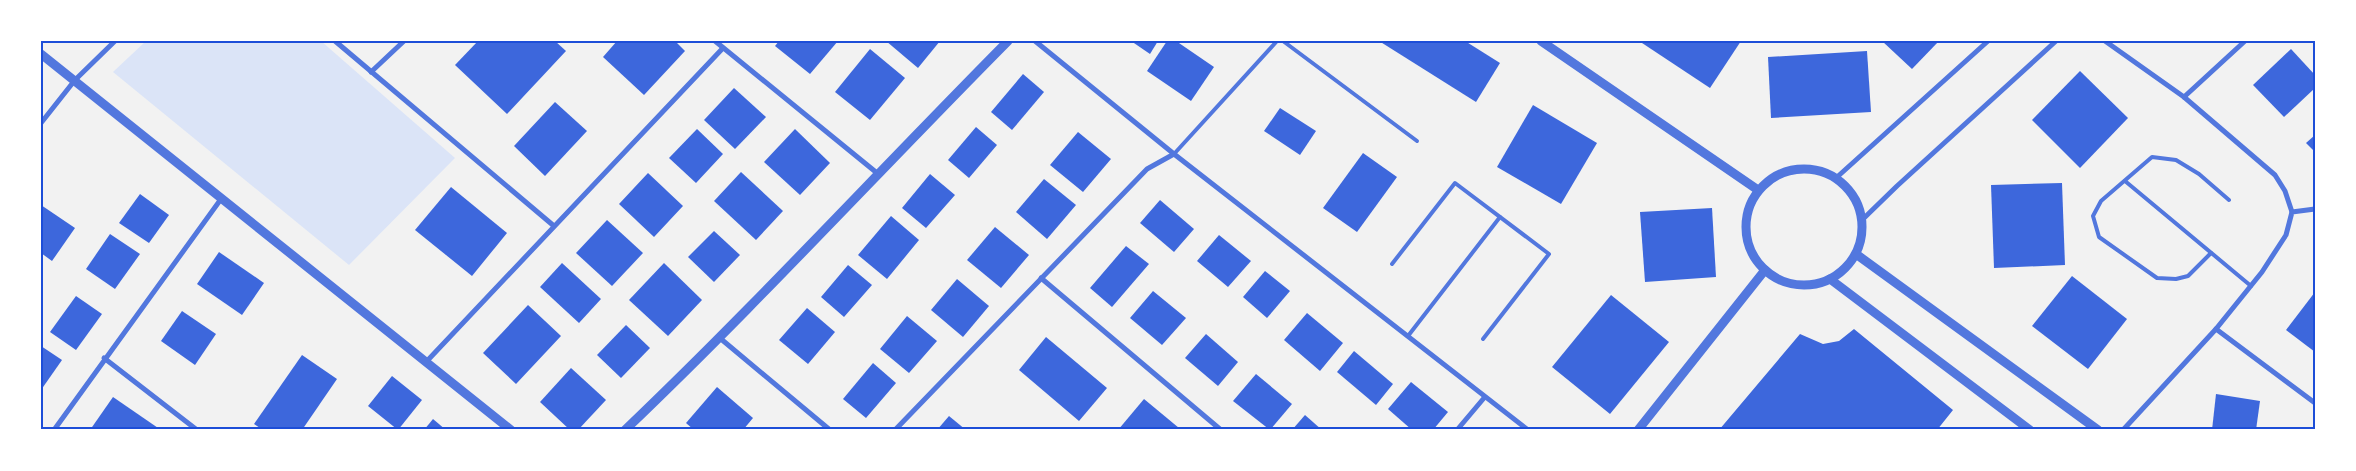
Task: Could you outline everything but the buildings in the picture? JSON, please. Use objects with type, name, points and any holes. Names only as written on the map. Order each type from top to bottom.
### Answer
[{"type":"street","points":[[41,123],[75,80],[115,41]]},
{"type":"street","points":[[335,41],[554,226]]},
{"type":"street","points":[[371,72],[404,41]]},
{"type":"street","points":[[715,41],[877,174]]},
{"type":"street","points":[[625,430],[720,339],[877,174],[1008,41]]},
{"type":"street","points":[[1034,41],[1174,154],[1408,336],[1484,398],[1528,430]]},
{"type":"street","points":[[1541,41],[1758,190]]},
{"type":"street","points":[[1836,178],[1988,41]]},
{"type":"street","points":[[1862,220],[2056,41]]},
{"type":"street","points":[[2105,41],[2184,97],[2275,175],[2285,191],[2292,212],[2286,235],[2251,286],[2216,328],[2122,430]]},
{"type":"street","points":[[2184,97],[2245,41]]},
{"type":"street","points":[[427,361],[723,48]]},
{"type":"street","points":[[41,54],[511,430]]},
{"type":"street","points":[[895,430],[1147,169],[1174,154]]},
{"type":"street","points":[[1804,168],[1820,171],[1836,178],[1849,189],[1858,203],[1862,220],[1862,237],[1856,254],[1841,273],[1813,285],[1796,285],[1779,280],[1765,270],[1755,259],[1748,246],[1745,231],[1750,202],[1758,190],[1779,175],[1804,168]]},
{"type":"street","points":[[54,430],[221,198]]},
{"type":"street","points":[[2292,212],[2315,208]]},
{"type":"street","points":[[1856,254],[2098,430]]},
{"type":"street","points":[[1638,430],[1765,270]]},
{"type":"street","points":[[1041,278],[1222,430]]},
{"type":"street","points":[[1830,279],[2030,430]]},
{"type":"street","points":[[2216,328],[2315,403]]},
{"type":"street","points":[[720,339],[830,430]]},
{"type":"street","points":[[104,358],[197,430]]},
{"type":"street","points":[[1456,430],[1484,398]]},
{"type":"street","points":[[1210,430],[1215,424]]},
{"type":"lane","points":[[1174,154],[1277,41]]},
{"type":"lane","points":[[1283,41],[1417,141]]},
{"type":"lane","points":[[2211,253],[2188,276],[2176,279],[2157,278],[2099,237],[2093,216],[2101,201],[2152,157],[2176,160],[2199,174],[2228,200]]},
{"type":"lane","points":[[2125,181],[2251,286]]},
{"type":"lane","points":[[1392,264],[1455,183],[1549,254],[1483,339]]},
{"type":"lane","points":[[1408,336],[1500,217]]},
{"type":"shaded area","points":[[146,41],[321,41],[455,158],[349,265],[113,72]]}]
